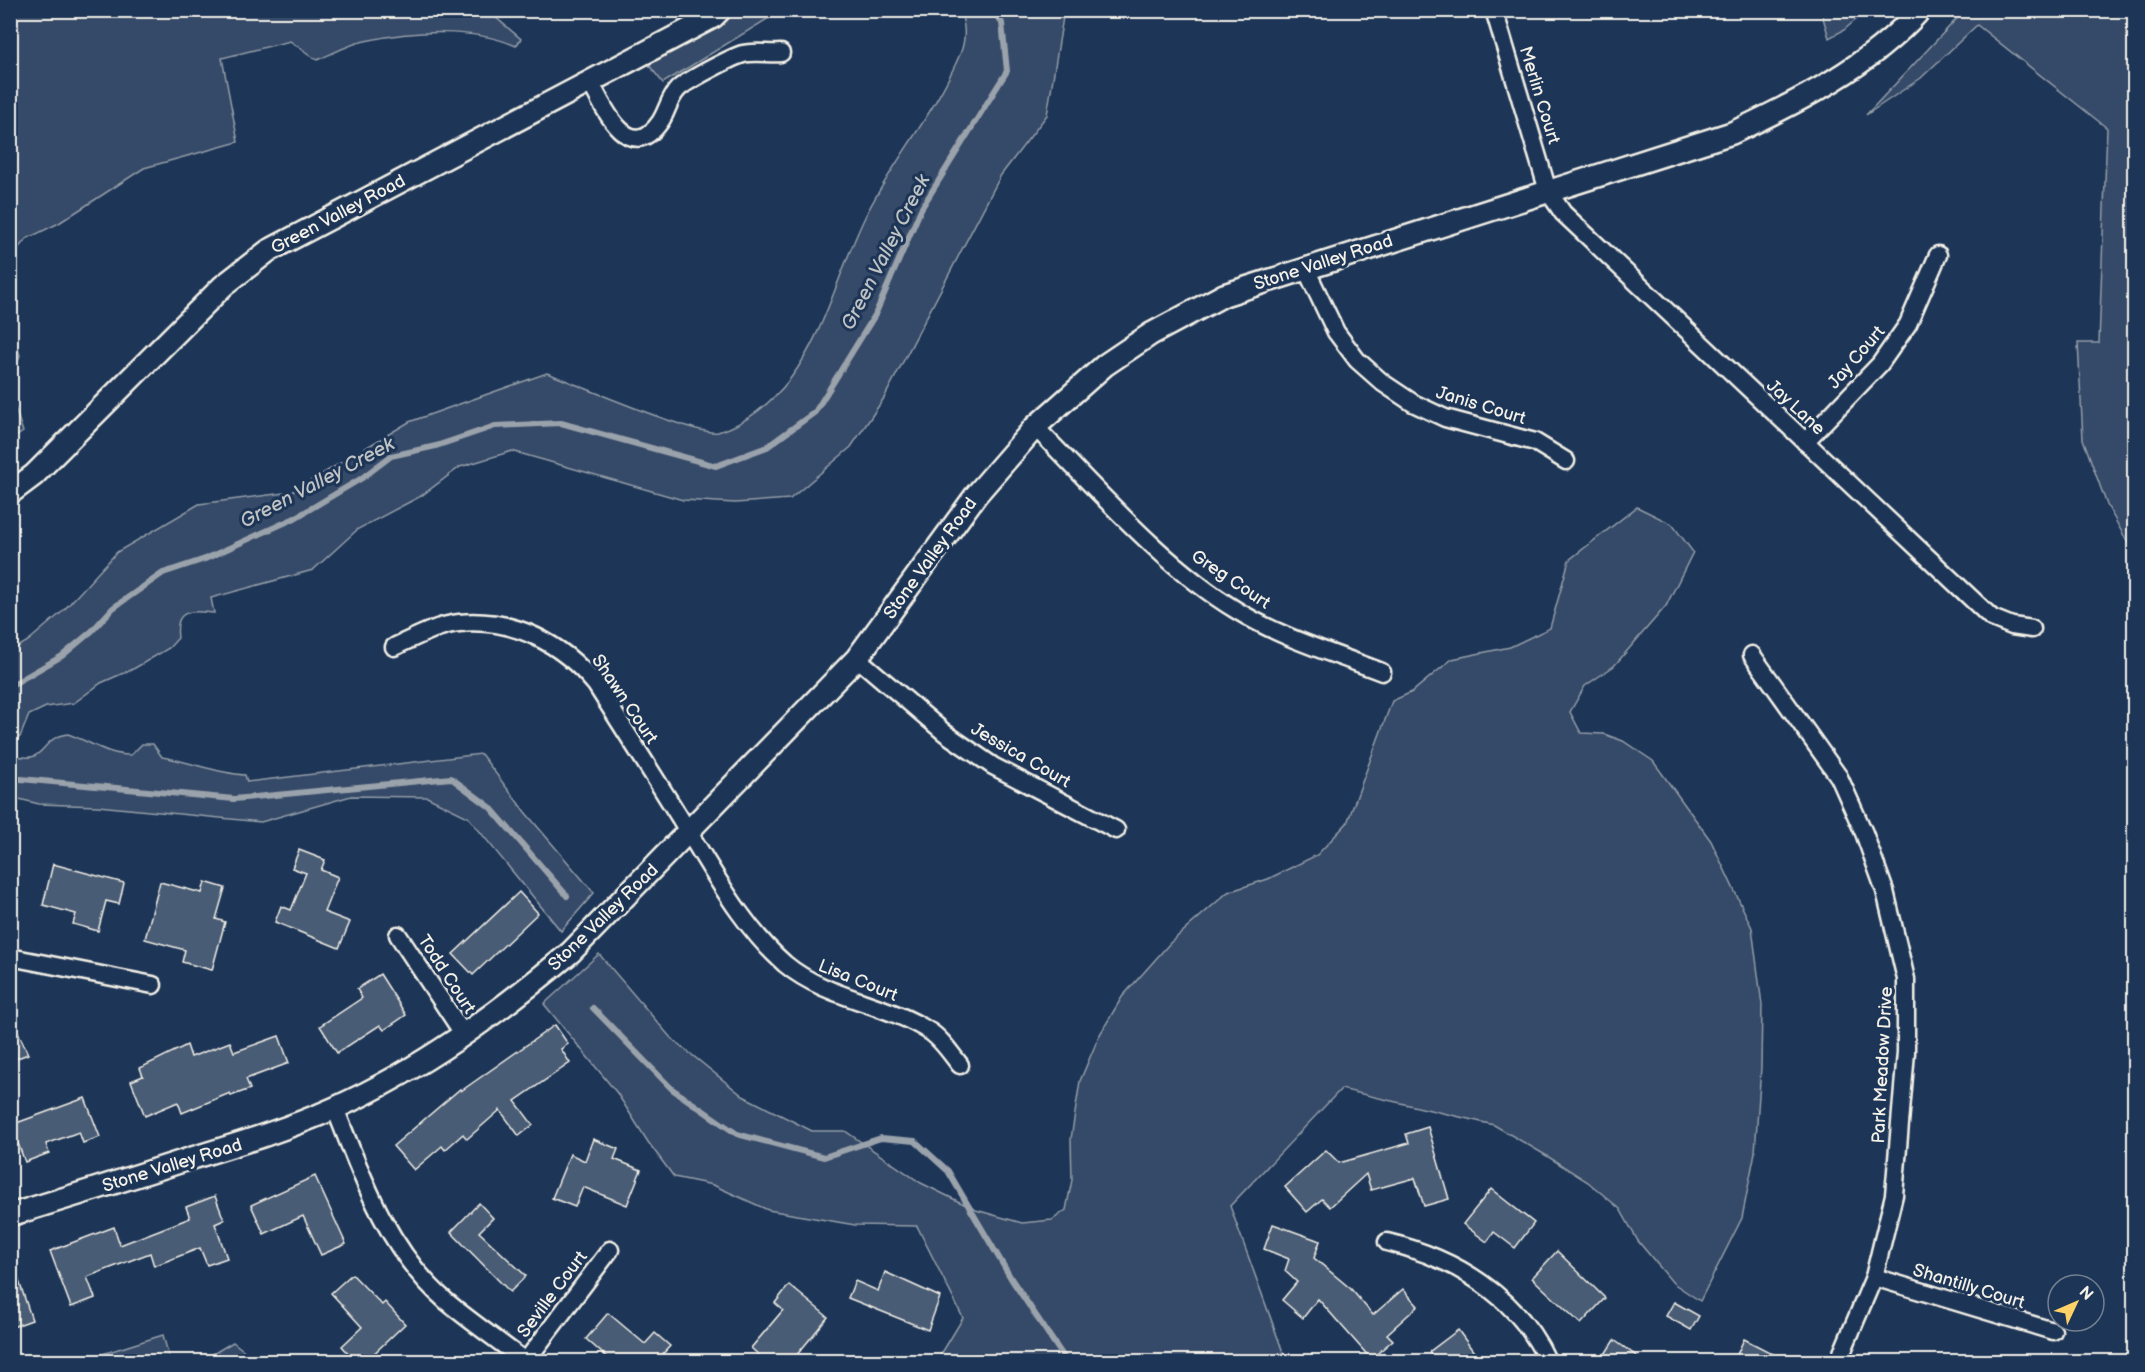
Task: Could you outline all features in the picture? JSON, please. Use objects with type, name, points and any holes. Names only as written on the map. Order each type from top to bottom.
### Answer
[{"type":"street","name":"Merlin Court","points":[[1494,10],[1548,191]]},
{"type":"street","name":"Stone Valley Road","points":[[10,1215],[266,1136],[335,1108],[400,1075],[464,1035],[571,952],[689,832],[857,658],[976,495],[1035,427],[1105,365],[1151,334],[1224,295],[1305,267],[1732,133],[1805,99],[1844,75],[1920,10]]},
{"type":"street","name":"Green Valley Road","points":[[10,493],[34,475],[223,286],[268,251],[590,81],[713,13]]},
{"type":"street","points":[[590,81],[615,123],[627,136],[637,139],[648,136],[657,127],[671,99],[687,83],[744,54],[781,53]]},
{"type":"street","name":"Jay Lane","points":[[1548,191],[1563,213],[1992,618],[2012,626],[2032,629]]},
{"type":"street","name":"Jay Court","points":[[1805,442],[1886,356],[1908,324],[1938,255]]},
{"type":"street","name":"Janis Court","points":[[1305,267],[1336,332],[1357,360],[1383,383],[1413,403],[1445,418],[1535,442],[1566,461]]},
{"type":"street","name":"Greg Court","points":[[1035,427],[1193,581],[1236,610],[1281,634],[1382,672]]},
{"type":"street","name":"Shawn Court","points":[[394,647],[458,623],[498,626],[520,631],[560,648],[579,664],[596,685],[689,832]]},
{"type":"street","name":"Park Meadow Drive","points":[[1752,655],[1839,777],[1864,833],[1885,891],[1906,979],[1906,1052],[1895,1185],[1874,1277],[1838,1362]]},
{"type":"street","name":"Jessica Court","points":[[857,658],[945,733],[993,766],[1116,830]]},
{"type":"street","name":"Lisa Court","points":[[689,832],[751,927],[783,962],[804,979],[829,991],[882,1009],[931,1031],[960,1065]]},
{"type":"street","name":"Todd Court","points":[[398,935],[464,1035]]},
{"type":"street","points":[[10,957],[153,985]]},
{"type":"street","points":[[335,1108],[376,1207],[398,1245],[445,1300],[526,1361]]},
{"type":"street","points":[[1387,1242],[1433,1256],[1473,1275],[1511,1306],[1539,1341],[1548,1362]]},
{"type":"street","name":"Seville Court","points":[[526,1361],[610,1250]]},
{"type":"street","name":"Shantilly Court","points":[[1874,1277],[2046,1329]]},
{"type":"shaded area","points":[[11,10],[488,11],[521,39],[516,46],[499,40],[461,33],[402,35],[359,42],[317,60],[290,41],[222,58],[238,142],[144,168],[59,223],[26,239],[11,257]]},
{"type":"shaded area","points":[[1965,10],[2134,11],[2134,554],[2107,505],[2083,439],[2078,343],[2099,343],[2107,128],[1977,25],[1921,78],[1866,115]]},
{"type":"shaded area","points":[[734,11],[776,11],[769,18],[663,83],[645,60],[714,26]]},
{"type":"shaded area","points":[[960,11],[1064,11],[1047,115],[1001,175],[884,398],[851,447],[790,499],[735,503],[683,500],[512,451],[460,467],[421,496],[358,529],[313,570],[211,598],[214,613],[191,612],[182,616],[177,628],[178,638],[169,648],[135,668],[101,683],[74,703],[46,707],[29,715],[20,737],[11,742],[11,651],[28,641],[62,612],[117,552],[199,504],[292,492],[409,422],[547,373],[662,418],[706,431],[718,432],[739,424],[758,411],[783,388],[803,360],[824,319],[868,211],[950,75],[960,54],[964,38]]},
{"type":"shaded area","points":[[1821,11],[1866,11],[1844,30],[1829,38]]},
{"type":"shaded area","points":[[10,331],[20,355],[11,385]]},
{"type":"shaded area","points":[[10,393],[23,432],[11,440],[10,440]]},
{"type":"shaded area","points":[[1637,507],[1672,524],[1693,552],[1666,606],[1614,666],[1585,686],[1570,712],[1581,733],[1604,734],[1623,741],[1653,761],[1711,841],[1752,928],[1762,1005],[1761,1067],[1755,1152],[1742,1218],[1700,1301],[1673,1283],[1638,1241],[1620,1209],[1588,1182],[1547,1156],[1494,1125],[1341,1089],[1230,1206],[1284,1355],[1290,1361],[937,1361],[963,1318],[917,1226],[855,1225],[768,1210],[713,1185],[674,1177],[648,1142],[617,1093],[544,1004],[599,954],[671,1038],[743,1096],[812,1131],[845,1131],[921,1183],[976,1210],[1022,1223],[1052,1220],[1066,1210],[1072,1180],[1071,1139],[1080,1081],[1099,1036],[1122,997],[1170,943],[1228,892],[1268,879],[1317,855],[1347,823],[1392,701],[1412,692],[1452,659],[1510,647],[1550,628],[1569,560]]},
{"type":"shaded area","points":[[68,734],[107,751],[123,755],[131,755],[142,744],[153,744],[162,757],[245,775],[247,782],[481,754],[525,812],[594,893],[561,931],[468,817],[427,797],[351,796],[261,822],[98,806],[39,804],[11,797],[11,754],[31,757],[51,741]]},
{"type":"shaded area","points":[[163,1335],[170,1361],[80,1361]]},
{"type":"shaded area","points":[[233,1342],[257,1361],[201,1361]]},
{"type":"building","points":[[299,850],[325,860],[321,870],[338,877],[324,912],[350,922],[339,948],[275,922],[281,906],[291,910],[306,873],[292,868]]},
{"type":"building","points":[[53,864],[124,883],[119,904],[106,901],[98,931],[73,924],[76,914],[43,905]]},
{"type":"building","points":[[160,882],[202,893],[205,882],[225,888],[216,919],[225,922],[212,970],[182,962],[185,950],[145,939]]},
{"type":"building","points":[[519,892],[538,913],[473,975],[453,954]]},
{"type":"building","points":[[380,974],[406,1015],[384,1030],[380,1025],[337,1053],[320,1026],[362,998],[357,989]]},
{"type":"building","points":[[10,1014],[28,1054],[10,1061]]},
{"type":"building","points":[[555,1025],[568,1044],[561,1049],[570,1063],[515,1101],[533,1125],[519,1136],[500,1110],[467,1139],[463,1134],[445,1150],[442,1146],[414,1170],[393,1146],[460,1089],[461,1091]]},
{"type":"building","points":[[279,1036],[289,1063],[246,1079],[250,1089],[231,1096],[230,1093],[182,1113],[178,1102],[145,1116],[131,1081],[143,1076],[140,1068],[187,1045],[191,1057],[230,1042],[234,1052]]},
{"type":"building","points":[[85,1098],[100,1137],[83,1143],[79,1132],[46,1144],[49,1153],[25,1162],[11,1125]]},
{"type":"building","points":[[1428,1127],[1449,1199],[1424,1206],[1415,1178],[1371,1190],[1366,1174],[1330,1207],[1322,1199],[1307,1212],[1285,1187],[1326,1150],[1339,1163],[1409,1143],[1406,1134]]},
{"type":"building","points":[[593,1139],[618,1149],[614,1159],[641,1170],[627,1205],[583,1187],[575,1207],[552,1198],[570,1154],[585,1161]]},
{"type":"building","points":[[315,1176],[346,1244],[321,1255],[303,1216],[264,1234],[251,1205]]},
{"type":"building","points":[[1491,1189],[1534,1223],[1515,1248],[1494,1232],[1487,1242],[1463,1224]]},
{"type":"building","points":[[215,1196],[224,1220],[215,1224],[227,1258],[207,1265],[200,1248],[154,1266],[150,1253],[87,1277],[95,1298],[71,1307],[50,1251],[114,1227],[120,1245],[190,1218],[186,1207]]},
{"type":"building","points":[[479,1203],[493,1218],[479,1232],[526,1276],[510,1292],[451,1232]]},
{"type":"building","points":[[1273,1224],[1320,1241],[1314,1258],[1351,1289],[1373,1315],[1403,1289],[1418,1306],[1387,1334],[1393,1340],[1371,1359],[1318,1299],[1303,1318],[1282,1300],[1297,1282],[1285,1271],[1289,1259],[1264,1249]]},
{"type":"building","points":[[1557,1251],[1605,1298],[1581,1324],[1532,1278]]},
{"type":"building","points":[[13,1263],[32,1320],[10,1328],[10,1264]]},
{"type":"building","points":[[885,1272],[940,1297],[928,1330],[848,1298],[855,1281],[878,1291]]},
{"type":"building","points":[[352,1274],[382,1305],[385,1302],[405,1324],[365,1362],[356,1362],[342,1346],[362,1327],[331,1293]]},
{"type":"building","points":[[789,1285],[828,1317],[791,1362],[767,1362],[751,1348],[783,1310],[775,1303]]},
{"type":"building","points":[[1674,1302],[1699,1316],[1691,1330],[1666,1316]]},
{"type":"building","points":[[608,1313],[645,1344],[655,1333],[670,1346],[660,1357],[665,1362],[612,1362],[586,1339]]},
{"type":"building","points":[[1458,1330],[1481,1362],[1436,1362],[1429,1352]]},
{"type":"building","points":[[1744,1339],[1789,1362],[1744,1362],[1736,1357]]},
{"type":"building","points":[[1614,1340],[1645,1362],[1600,1362]]},
{"type":"waterway","name":"Green Valley Creek","points":[[10,686],[62,656],[92,631],[113,608],[163,573],[205,559],[295,518],[362,478],[391,456],[436,446],[495,426],[561,423],[716,466],[767,447],[815,412],[875,315],[921,209],[1007,71],[1002,23],[993,10]]},
{"type":"waterway","points":[[10,778],[234,799],[451,778],[490,807],[567,896]]},
{"type":"waterway","points":[[593,1008],[672,1089],[737,1134],[824,1157],[881,1138],[915,1141],[948,1171],[1012,1280],[1067,1362]]}]
